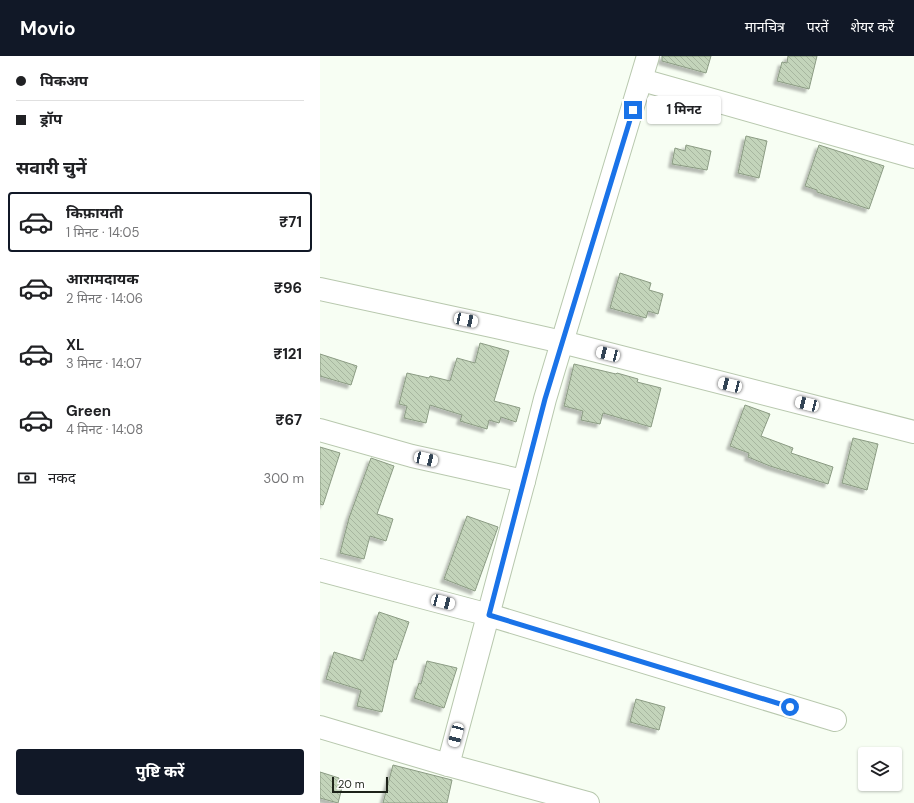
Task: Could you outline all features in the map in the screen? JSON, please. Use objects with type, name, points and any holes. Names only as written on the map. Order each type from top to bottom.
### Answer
[{"type":"street","points":[[448,765],[489,615],[545,399],[648,56]]},
{"type":"street","points":[[642,80],[914,157]]},
{"type":"street","points":[[320,289],[562,342],[914,432]]},
{"type":"street","points":[[320,430],[412,456],[524,481]]},
{"type":"street","points":[[320,570],[489,615],[835,720]]},
{"type":"street","points":[[320,727],[448,765],[588,803]]},
{"type":"building","points":[[662,56],[711,56],[706,73],[662,61]]},
{"type":"building","points":[[788,56],[817,56],[809,89],[777,81],[782,62],[787,63]]},
{"type":"building","points":[[746,136],[767,141],[759,178],[738,173]]},
{"type":"building","points":[[686,145],[711,151],[707,170],[672,164],[675,148],[685,151]]},
{"type":"building","points":[[819,145],[884,166],[869,209],[817,192],[817,190],[805,186]]},
{"type":"building","points":[[620,273],[651,283],[649,290],[663,294],[658,314],[648,311],[646,318],[610,308]]},
{"type":"building","points":[[480,343],[509,351],[494,401],[520,408],[516,422],[501,417],[499,423],[489,420],[487,429],[460,421],[462,415],[430,405],[426,423],[404,418],[407,406],[399,404],[407,373],[429,378],[430,376],[450,381],[457,358],[475,363]]},
{"type":"building","points":[[320,354],[357,366],[351,385],[320,376]]},
{"type":"building","points":[[574,364],[617,373],[638,379],[637,382],[661,388],[651,427],[603,413],[600,424],[581,420],[583,411],[564,406]]},
{"type":"building","points":[[745,405],[770,414],[761,436],[793,448],[791,453],[833,467],[828,484],[770,466],[748,457],[749,453],[730,446]]},
{"type":"building","points":[[853,438],[878,444],[867,490],[842,483]]},
{"type":"building","points":[[320,447],[340,453],[323,505],[320,504]]},
{"type":"building","points":[[371,458],[394,466],[377,514],[393,519],[386,541],[370,536],[364,559],[340,553],[349,518]]},
{"type":"building","points":[[467,516],[498,527],[475,591],[444,579]]},
{"type":"building","points":[[379,612],[409,622],[396,660],[394,659],[382,712],[357,706],[361,690],[326,679],[334,652],[363,661]]},
{"type":"building","points":[[427,661],[457,668],[444,708],[414,698],[419,683],[421,684]]},
{"type":"building","points":[[636,699],[665,707],[659,730],[630,722]]},
{"type":"building","points":[[393,765],[452,780],[447,803],[383,803]]},
{"type":"building","points":[[320,772],[339,778],[338,782],[343,784],[338,803],[320,798]]},
{"type":"route","points":[[633,110],[545,399],[489,615],[790,707]]}]
